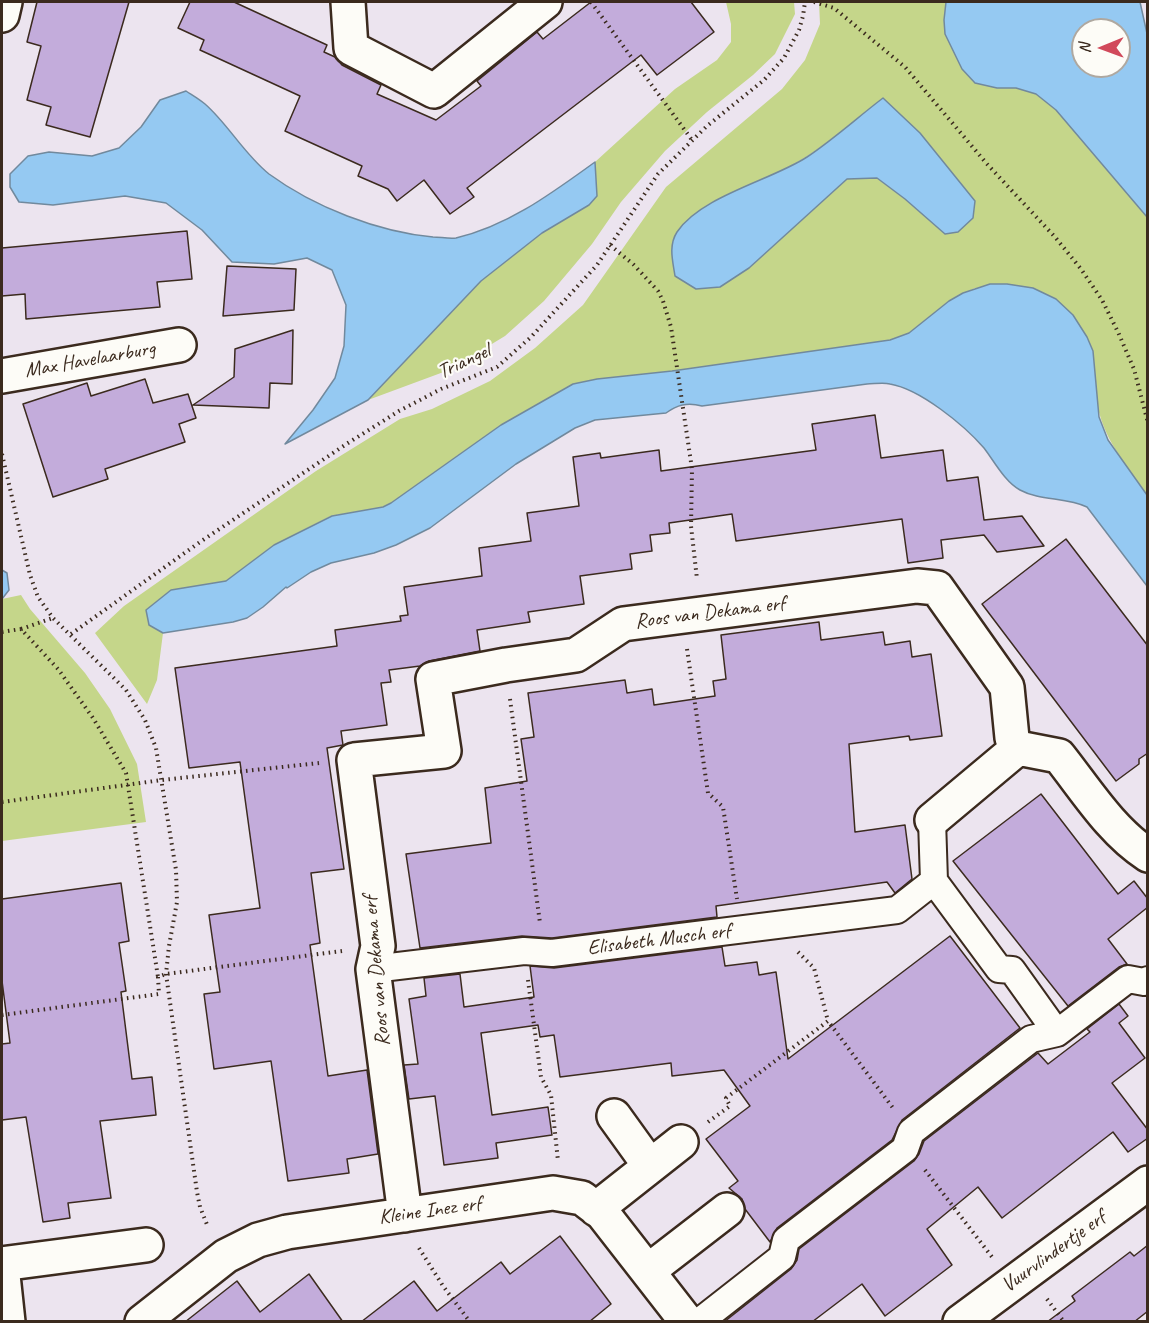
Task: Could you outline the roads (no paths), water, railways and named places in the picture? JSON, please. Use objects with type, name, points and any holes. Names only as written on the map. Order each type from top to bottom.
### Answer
[{"type":"street","points":[[2,15],[5,2]]},
{"type":"street","points":[[348,2],[351,48],[434,91],[545,2]]},
{"type":"street","name":"Max Havelaarburg","points":[[2,376],[179,345]]},
{"type":"street","name":"Roos van Dekama erf","points":[[405,1215],[354,760],[444,752],[433,679],[576,655],[623,624],[917,586],[937,588],[1007,687],[1012,738],[1018,748]]},
{"type":"street","points":[[1057,1034],[1012,970],[999,969],[934,880],[932,820],[1018,748],[1059,756],[1117,829],[1136,848],[1148,855]]},
{"type":"street","name":"Elisabeth Musch erf","points":[[376,958],[552,953],[897,910],[934,880]]},
{"type":"street","points":[[699,1322],[782,1257],[786,1240],[905,1149],[909,1138],[1031,1039],[1057,1034],[1128,980],[1144,982],[1148,980]]},
{"type":"street","points":[[614,1116],[650,1166]]},
{"type":"street","points":[[596,1209],[681,1142]]},
{"type":"street","name":"Vuurvlindertje erf","points":[[960,1322],[1148,1183]]},
{"type":"street","name":"Kleine Inez erf","points":[[142,1322],[226,1256],[258,1240],[287,1232],[553,1193],[582,1198],[603,1214],[687,1322]]},
{"type":"street","points":[[648,1271],[727,1210]]},
{"type":"street","points":[[8,1322],[2,1265],[146,1245]]},
{"type":"water","points":[[946,2],[1140,2],[1148,38],[1147,217],[1056,110],[1036,94],[1016,88],[997,88],[975,83],[962,69],[945,34]]},
{"type":"water","points":[[186,91],[213,112],[269,174],[326,207],[391,230],[450,238],[475,233],[529,207],[595,162],[597,196],[589,205],[542,233],[481,281],[368,400],[285,444],[335,378],[344,346],[346,305],[332,270],[307,258],[274,264],[232,262],[202,230],[166,203],[125,196],[53,205],[19,202],[10,187],[10,174],[28,156],[49,152],[92,156],[119,148],[141,127],[160,100]]},
{"type":"water","points":[[883,98],[920,133],[975,201],[973,218],[958,232],[945,234],[877,178],[847,179],[749,268],[720,287],[696,289],[675,276],[672,254],[674,237],[688,219],[719,199],[807,157]]},
{"type":"water","points":[[990,284],[1033,288],[1056,299],[1073,315],[1087,337],[1093,351],[1099,417],[1108,440],[1147,495],[1147,586],[1087,507],[1036,496],[1020,490],[1005,477],[984,448],[941,409],[902,387],[881,383],[702,406],[687,404],[666,413],[595,420],[575,428],[516,464],[430,528],[396,545],[374,553],[331,563],[311,572],[286,587],[247,618],[163,633],[149,625],[146,610],[171,590],[226,581],[274,545],[332,516],[383,507],[391,503],[501,425],[573,384],[890,340],[909,333],[949,301],[963,293]]},
{"type":"water","points":[[2,570],[7,573],[9,590],[2,599]]}]
